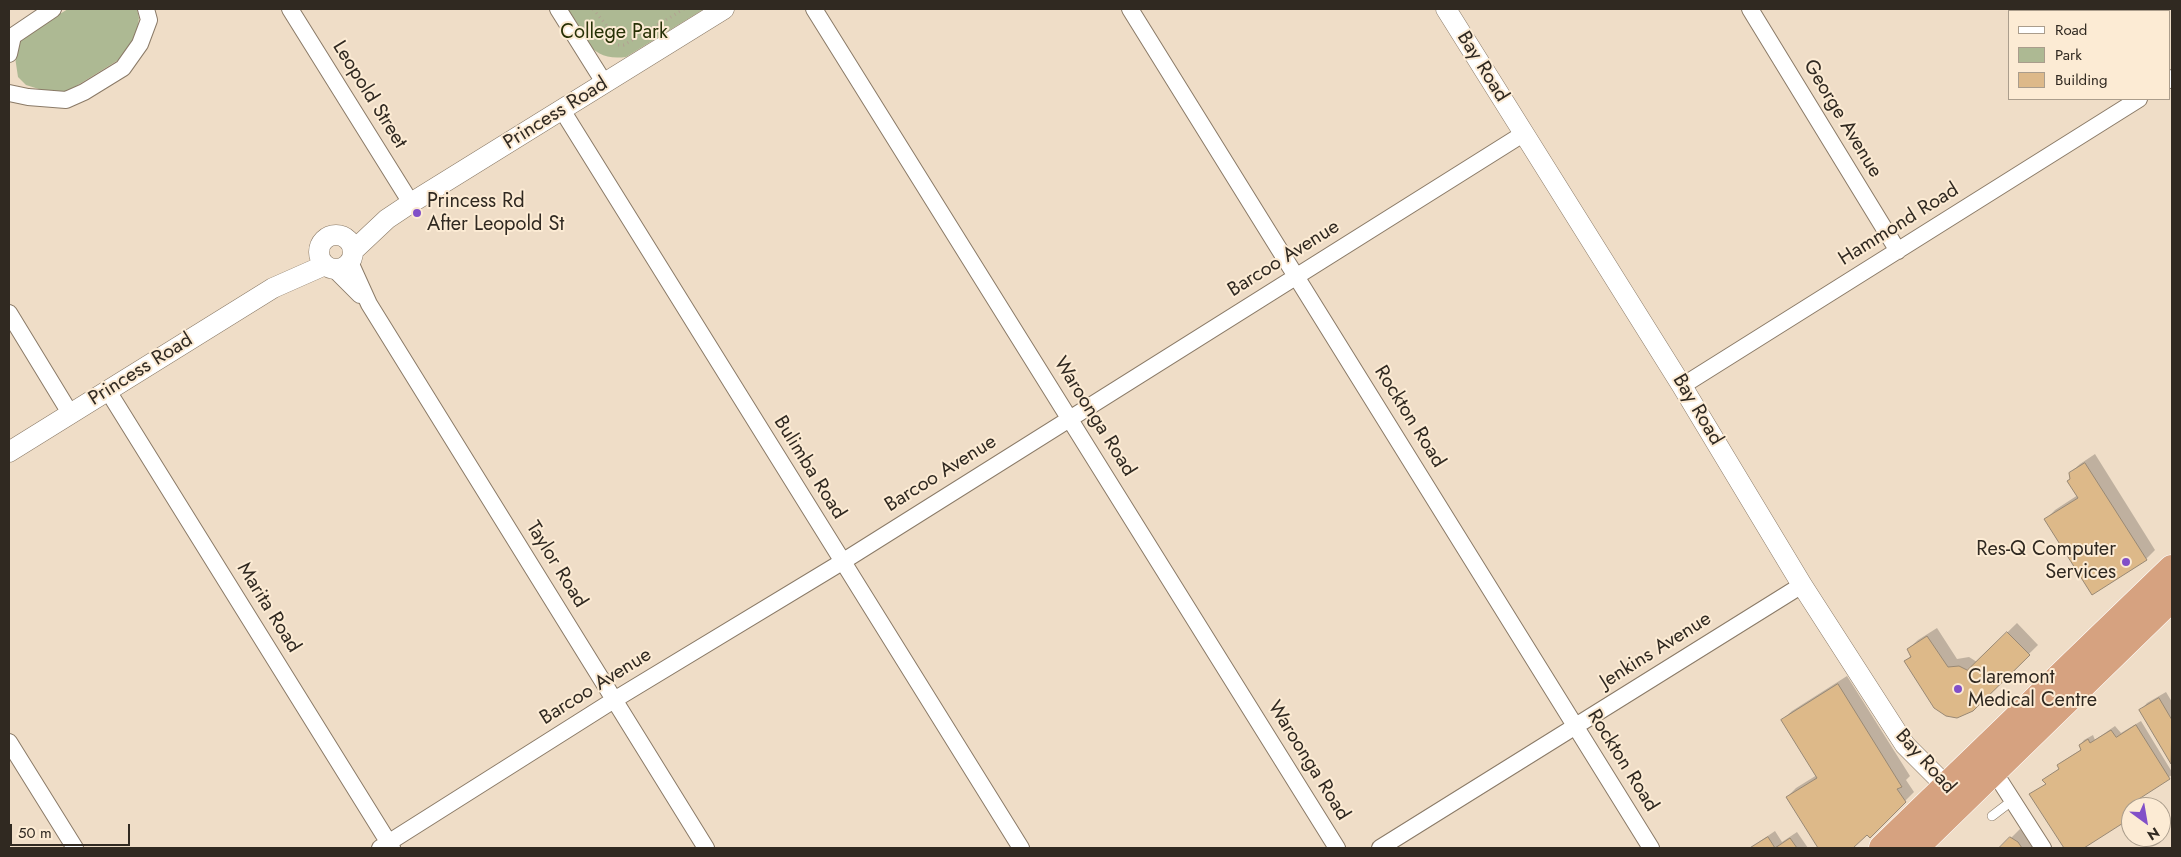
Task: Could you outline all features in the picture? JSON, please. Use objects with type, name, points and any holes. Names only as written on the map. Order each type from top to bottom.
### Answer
[{"type":"highway","points":[[1914,848],[1954,794],[2172,569]]},
{"type":"highway","points":[[1883,848],[1954,794],[1993,770],[2172,597]]},
{"type":"street","points":[[9,54],[13,36],[53,9]]},
{"type":"street","points":[[9,93],[28,97],[66,100],[84,92],[123,68],[143,36],[149,20],[146,9]]},
{"type":"street","name":"Leopold Street","points":[[290,9],[411,203]]},
{"type":"street","points":[[558,9],[605,84]]},
{"type":"street","name":"Princess Road","points":[[9,452],[273,288],[338,255],[411,203],[724,9]]},
{"type":"street","name":"Waroonga Road","points":[[814,9],[1337,848]]},
{"type":"street","name":"Rockton Road","points":[[1130,9],[1651,848]]},
{"type":"street","name":"Bay Road","points":[[1446,9],[1682,386],[1802,585],[1905,746],[1954,794]]},
{"type":"street","name":"George Avenue","points":[[1750,9],[1898,251]]},
{"type":"street","name":"Hammond Road","points":[[1682,386],[1898,251],[2116,105],[2135,100]]},
{"type":"street","name":"Bulimba Road","points":[[562,110],[1021,848]]},
{"type":"street","name":"Barcoo Avenue","points":[[387,846],[614,700],[842,562],[1523,134]]},
{"type":"street","name":"Taylor Road","points":[[338,255],[706,848]]},
{"type":"street","points":[[9,313],[70,413]]},
{"type":"street","name":"Marita Road","points":[[108,391],[387,846]]},
{"type":"street","name":"Jenkins Avenue","points":[[1380,848],[1802,585]]},
{"type":"street","points":[[9,742],[75,848]]},
{"type":"street","points":[[1993,770],[2043,848]]},
{"type":"lane","points":[[1992,816],[2013,800]]},
{"type":"path","points":[[593,9],[612,33],[613,41],[617,45],[624,45],[684,9]]},
{"type":"green space","points":[[68,9],[137,9],[139,18],[135,44],[128,54],[65,93],[58,95],[26,85],[18,77],[15,57],[20,38]]},
{"type":"green space","name":"College Park","points":[[566,9],[704,9],[626,57],[614,57],[604,55],[589,45]]},
{"type":"building","points":[[2085,463],[2147,560],[2092,595],[2044,519],[2078,498],[2067,481],[2070,479],[2069,473]]},
{"type":"building","name":"Claremont Medical Centre","points":[[2007,632],[2030,655],[1973,711],[1957,718],[1946,716],[1934,708],[1904,661],[1911,657],[1907,649],[1927,636],[1948,667],[1959,666],[1967,670]]},
{"type":"building","points":[[1838,684],[1902,787],[1897,789],[1906,802],[1870,838],[1867,835],[1853,848],[1818,848],[1786,797],[1817,778],[1781,720]]},
{"type":"building","points":[[2159,698],[2172,720],[2171,764],[2139,710]]},
{"type":"building","points":[[2136,725],[2170,779],[2142,797],[2121,797],[2121,824],[2084,848],[2064,848],[2029,794],[2046,784],[2042,780],[2059,769],[2057,765],[2081,750],[2079,745],[2088,739],[2090,743],[2111,730],[2116,737]]},
{"type":"building","points":[[1768,837],[1775,848],[1750,848]]},
{"type":"building","points":[[2010,837],[2018,842],[2022,848],[1999,848]]},
{"type":"building","points":[[1790,838],[1797,848],[1775,848]]},
{"type":"place","name":"Princess Rd After Leopold St","points":[[417,213]]},
{"type":"place","name":"Res-Q Computer Services","points":[[2126,562]]},
{"type":"place","name":"Claremont Medical Centre","points":[[1958,689]]}]
